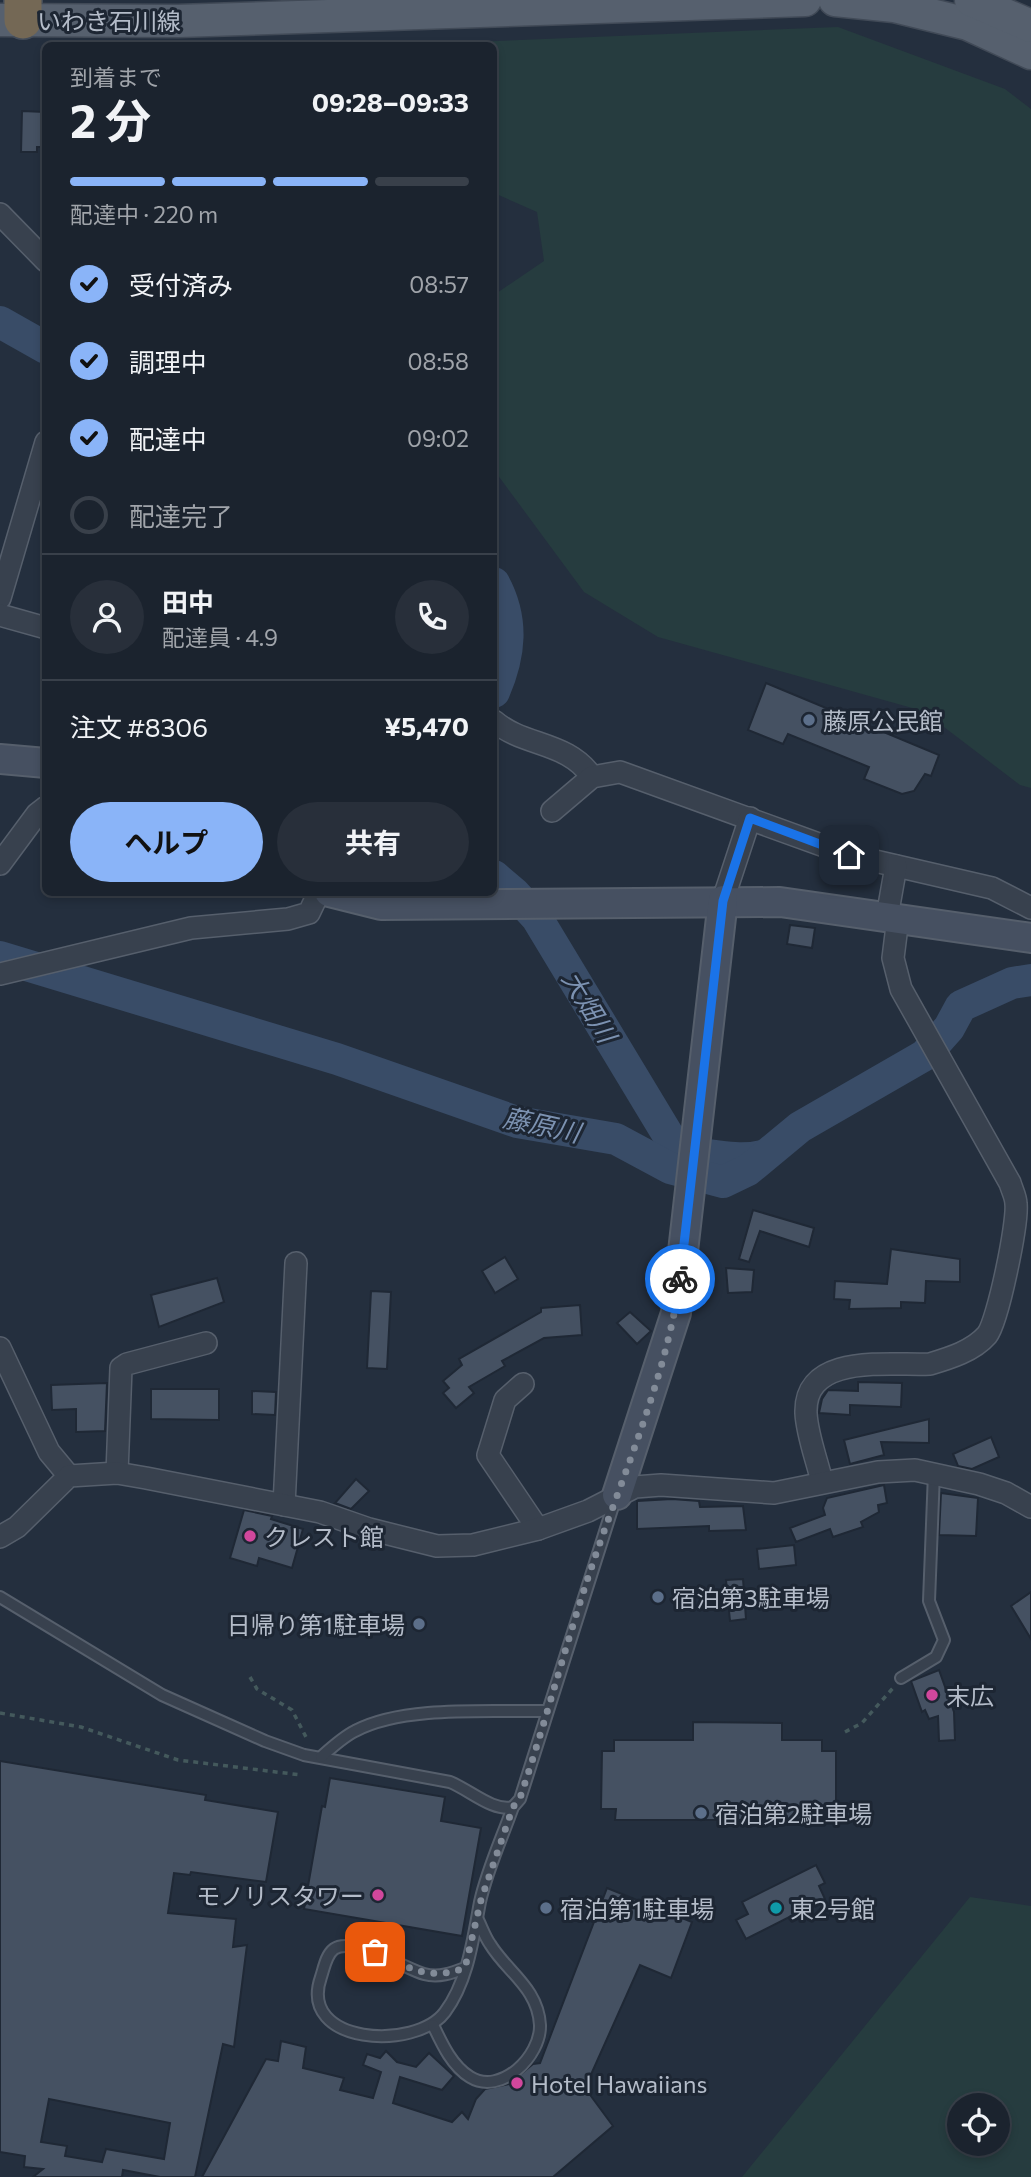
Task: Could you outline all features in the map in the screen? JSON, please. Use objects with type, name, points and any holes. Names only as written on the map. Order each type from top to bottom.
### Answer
[{"type":"main road","name":"いわき石川線","points":[[14,8],[108,0]]},
{"type":"main road","name":"いわき石川線","points":[[14,8],[178,21],[805,0]]},
{"type":"main road","points":[[835,0],[894,6],[974,6],[1031,26]]},
{"type":"main road","points":[[974,6],[1031,53]]},
{"type":"street","points":[[0,214],[42,257]]},
{"type":"street","points":[[0,598],[42,456]]},
{"type":"street","points":[[0,614],[42,627]]},
{"type":"street","points":[[497,723],[521,738],[573,756],[592,777]]},
{"type":"street","points":[[0,759],[42,763]]},
{"type":"street","points":[[552,811],[592,777],[620,772],[849,855],[992,888],[1031,908]]},
{"type":"street","points":[[0,864],[42,810]]},
{"type":"street","points":[[617,1495],[676,1313],[723,901],[750,818]]},
{"type":"street","points":[[822,1482],[806,1412],[813,1386],[822,1377],[848,1367],[930,1364],[942,1361],[962,1353],[986,1336],[997,1316],[1017,1204],[1010,1183],[919,1025],[894,974],[892,918],[896,866]]},
{"type":"street","points":[[0,974],[73,954],[191,928],[288,919],[309,913],[317,896]]},
{"type":"street","points":[[346,896],[382,905],[552,901],[780,902],[1031,939]]},
{"type":"street","points":[[284,1505],[296,1263]]},
{"type":"street","points":[[117,1473],[121,1368],[127,1364],[206,1343]]},
{"type":"street","points":[[0,1348],[49,1452],[69,1476]]},
{"type":"street","points":[[523,1384],[505,1400],[488,1455],[538,1530]]},
{"type":"street","points":[[0,1537],[17,1527],[69,1476],[117,1473],[284,1505],[437,1546],[473,1545],[538,1530],[588,1511],[635,1487],[661,1485],[774,1493],[878,1472],[915,1470],[1006,1493],[1031,1507]]},
{"type":"lane","points":[[901,1678],[936,1657],[943,1640],[929,1601],[934,1473]]},
{"type":"lane","points":[[465,1968],[444,1975],[425,1974],[375,1952],[341,1946],[327,1958],[317,1991],[320,2011],[327,2021],[344,2031],[383,2035],[413,2033],[433,2025],[446,2011],[465,1968],[481,1900],[513,1807],[520,1798],[617,1495]]},
{"type":"lane","points":[[0,1597],[162,1695],[287,1750],[450,1782],[471,1790],[490,1804],[503,1809],[513,1807]]},
{"type":"lane","points":[[321,1757],[353,1731],[381,1720],[412,1715],[546,1711]]},
{"type":"lane","points":[[433,2025],[450,2058],[471,2078],[487,2082],[498,2081],[534,2052],[540,2023],[533,1998],[523,1981],[490,1946],[478,1920]]},
{"type":"path","points":[[250,1677],[257,1689],[292,1710],[306,1737]]},
{"type":"path","points":[[845,1732],[862,1723],[901,1678]]},
{"type":"path","points":[[0,1713],[80,1727],[178,1760],[301,1775]]},
{"type":"green space","points":[[838,27],[1005,89],[1031,109],[1031,788],[1020,785],[923,711],[658,637],[584,592],[497,474],[497,293],[544,261],[537,212],[497,194],[497,42],[470,42]]},
{"type":"green space","points":[[970,1897],[1031,1906],[1031,2177],[742,2177]]},
{"type":"building","points":[[22,111],[42,112],[42,147],[37,147],[37,152],[21,152]]},
{"type":"building","points":[[766,683],[939,755],[931,776],[925,774],[914,791],[902,794],[864,779],[869,767],[788,734],[783,744],[748,730]]},
{"type":"building","points":[[790,925],[815,928],[812,948],[787,944]]},
{"type":"building","points":[[753,1210],[814,1228],[809,1247],[760,1231],[749,1262],[739,1259]]},
{"type":"building","points":[[891,1249],[960,1259],[960,1282],[926,1281],[925,1303],[901,1302],[901,1308],[849,1309],[850,1300],[834,1299],[835,1281],[887,1284]]},
{"type":"building","points":[[505,1257],[518,1279],[495,1293],[482,1271]]},
{"type":"building","points":[[726,1268],[754,1270],[752,1292],[728,1293]]},
{"type":"building","points":[[217,1278],[224,1302],[159,1327],[151,1295]]},
{"type":"building","points":[[371,1291],[391,1292],[387,1369],[367,1368]]},
{"type":"building","points":[[580,1305],[582,1335],[544,1338],[502,1361],[505,1366],[469,1387],[474,1393],[456,1408],[443,1393],[449,1388],[443,1381],[462,1365],[459,1359],[541,1312],[541,1308]]},
{"type":"building","points":[[630,1312],[651,1331],[637,1344],[617,1323]]},
{"type":"building","points":[[858,1382],[902,1383],[901,1407],[850,1405],[850,1415],[819,1413],[822,1399],[828,1390],[858,1391]]},
{"type":"building","points":[[107,1383],[105,1431],[76,1432],[76,1409],[52,1410],[51,1385]]},
{"type":"building","points":[[151,1389],[219,1389],[219,1420],[151,1419]]},
{"type":"building","points":[[252,1391],[276,1392],[275,1415],[252,1414]]},
{"type":"building","points":[[929,1419],[929,1443],[881,1442],[884,1455],[850,1464],[844,1440]]},
{"type":"building","points":[[991,1437],[999,1457],[972,1469],[958,1466],[953,1454]]},
{"type":"building","points":[[356,1479],[369,1491],[351,1509],[335,1503]]},
{"type":"building","points":[[884,1485],[887,1503],[878,1505],[879,1512],[861,1522],[863,1527],[833,1537],[830,1529],[796,1542],[790,1528],[825,1515],[823,1508],[827,1498]]},
{"type":"building","points":[[941,1493],[978,1498],[976,1536],[939,1535]]},
{"type":"building","points":[[637,1501],[699,1501],[700,1507],[743,1506],[746,1530],[709,1531],[709,1526],[637,1529]]},
{"type":"building","points":[[244,1510],[272,1516],[271,1519],[303,1529],[292,1568],[259,1558],[257,1566],[230,1558]]},
{"type":"building","points":[[794,1545],[796,1565],[759,1569],[757,1549]]},
{"type":"building","points":[[743,1579],[746,1619],[730,1621],[726,1580]]},
{"type":"building","points":[[1031,1592],[1031,1639],[1011,1606]]},
{"type":"building","points":[[939,1670],[954,1712],[955,1740],[939,1741],[938,1716],[929,1719],[925,1710],[922,1712],[911,1681]]},
{"type":"building","points":[[693,1722],[782,1723],[782,1740],[822,1740],[822,1751],[836,1751],[836,1810],[821,1810],[821,1820],[615,1820],[616,1809],[601,1809],[602,1751],[614,1751],[614,1740],[693,1740]]},
{"type":"building","points":[[0,1761],[206,1795],[205,1800],[278,1812],[266,1882],[191,1872],[190,1875],[174,1873],[168,1913],[236,1919],[233,1947],[247,1945],[234,2047],[223,2044],[195,2177],[160,2177],[123,2170],[122,2177],[33,2177],[43,2169],[24,2167],[25,2156],[0,2152]],"holes":[[[49,2099],[170,2123],[164,2159],[106,2149],[102,2162],[65,2156],[67,2146],[41,2142]]]},
{"type":"building","name":"モノリスタワー","points":[[330,1778],[445,1797],[441,1821],[481,1828],[462,1936],[304,1909],[322,1806],[325,1807]]},
{"type":"building","name":"東2号館","points":[[816,1865],[825,1883],[819,1886],[825,1899],[746,1939],[736,1920],[748,1914],[742,1902]]},
{"type":"building","points":[[607,1888],[692,1922],[671,1978],[640,1965],[585,2088],[613,2126],[553,2177],[202,2177],[266,2059],[278,2061],[281,2041],[306,2047],[303,2068],[344,2078],[340,2090],[373,2098],[381,2072],[363,2065],[367,2054],[380,2058],[386,2051],[397,2062],[416,2067],[429,2053],[454,2076],[442,2090],[400,2077],[393,2103],[452,2122],[462,2112],[468,2119],[476,2099],[485,2089],[509,2084],[533,2064],[540,2063]]},
{"type":"waterway","name":"大畑川","points":[[0,322],[42,346]]},
{"type":"waterway","name":"大畑川","points":[[497,590],[505,610],[508,638],[504,665],[497,684]]},
{"type":"waterway","name":"大畑川","points":[[497,879],[537,918],[674,1145],[684,1155],[742,1158],[762,1156]]},
{"type":"waterway","name":"藤原川","points":[[0,957],[337,1059],[517,1122],[616,1139],[670,1168],[723,1182],[748,1170],[800,1127],[925,1055],[949,1028],[961,1006],[1012,983],[1031,980]]},
{"type":"way so far","points":[[375,1952],[425,1974],[444,1975],[465,1968],[481,1900],[513,1807],[520,1798],[595,1557],[664,1354],[676,1313],[680,1279]]},
{"type":"place","name":"藤原公民館","points":[[809,720]]},
{"type":"place","name":"クレスト館","points":[[250,1536]]},
{"type":"place","name":"宿泊第3駐車場","points":[[658,1597]]},
{"type":"place","name":"日帰り第1駐車場","points":[[419,1624]]},
{"type":"place","name":"末広","points":[[932,1695]]},
{"type":"place","name":"宿泊第2駐車場","points":[[701,1813]]},
{"type":"place","name":"モノリスタワー","points":[[378,1895]]},
{"type":"place","name":"宿泊第1駐車場","points":[[546,1908]]},
{"type":"place","name":"東2号館","points":[[776,1908]]},
{"type":"place","name":"Hotel Hawaiians","points":[[517,2083]]},
{"type":"route","points":[[680,1279],[723,901],[750,818],[849,855]]}]
